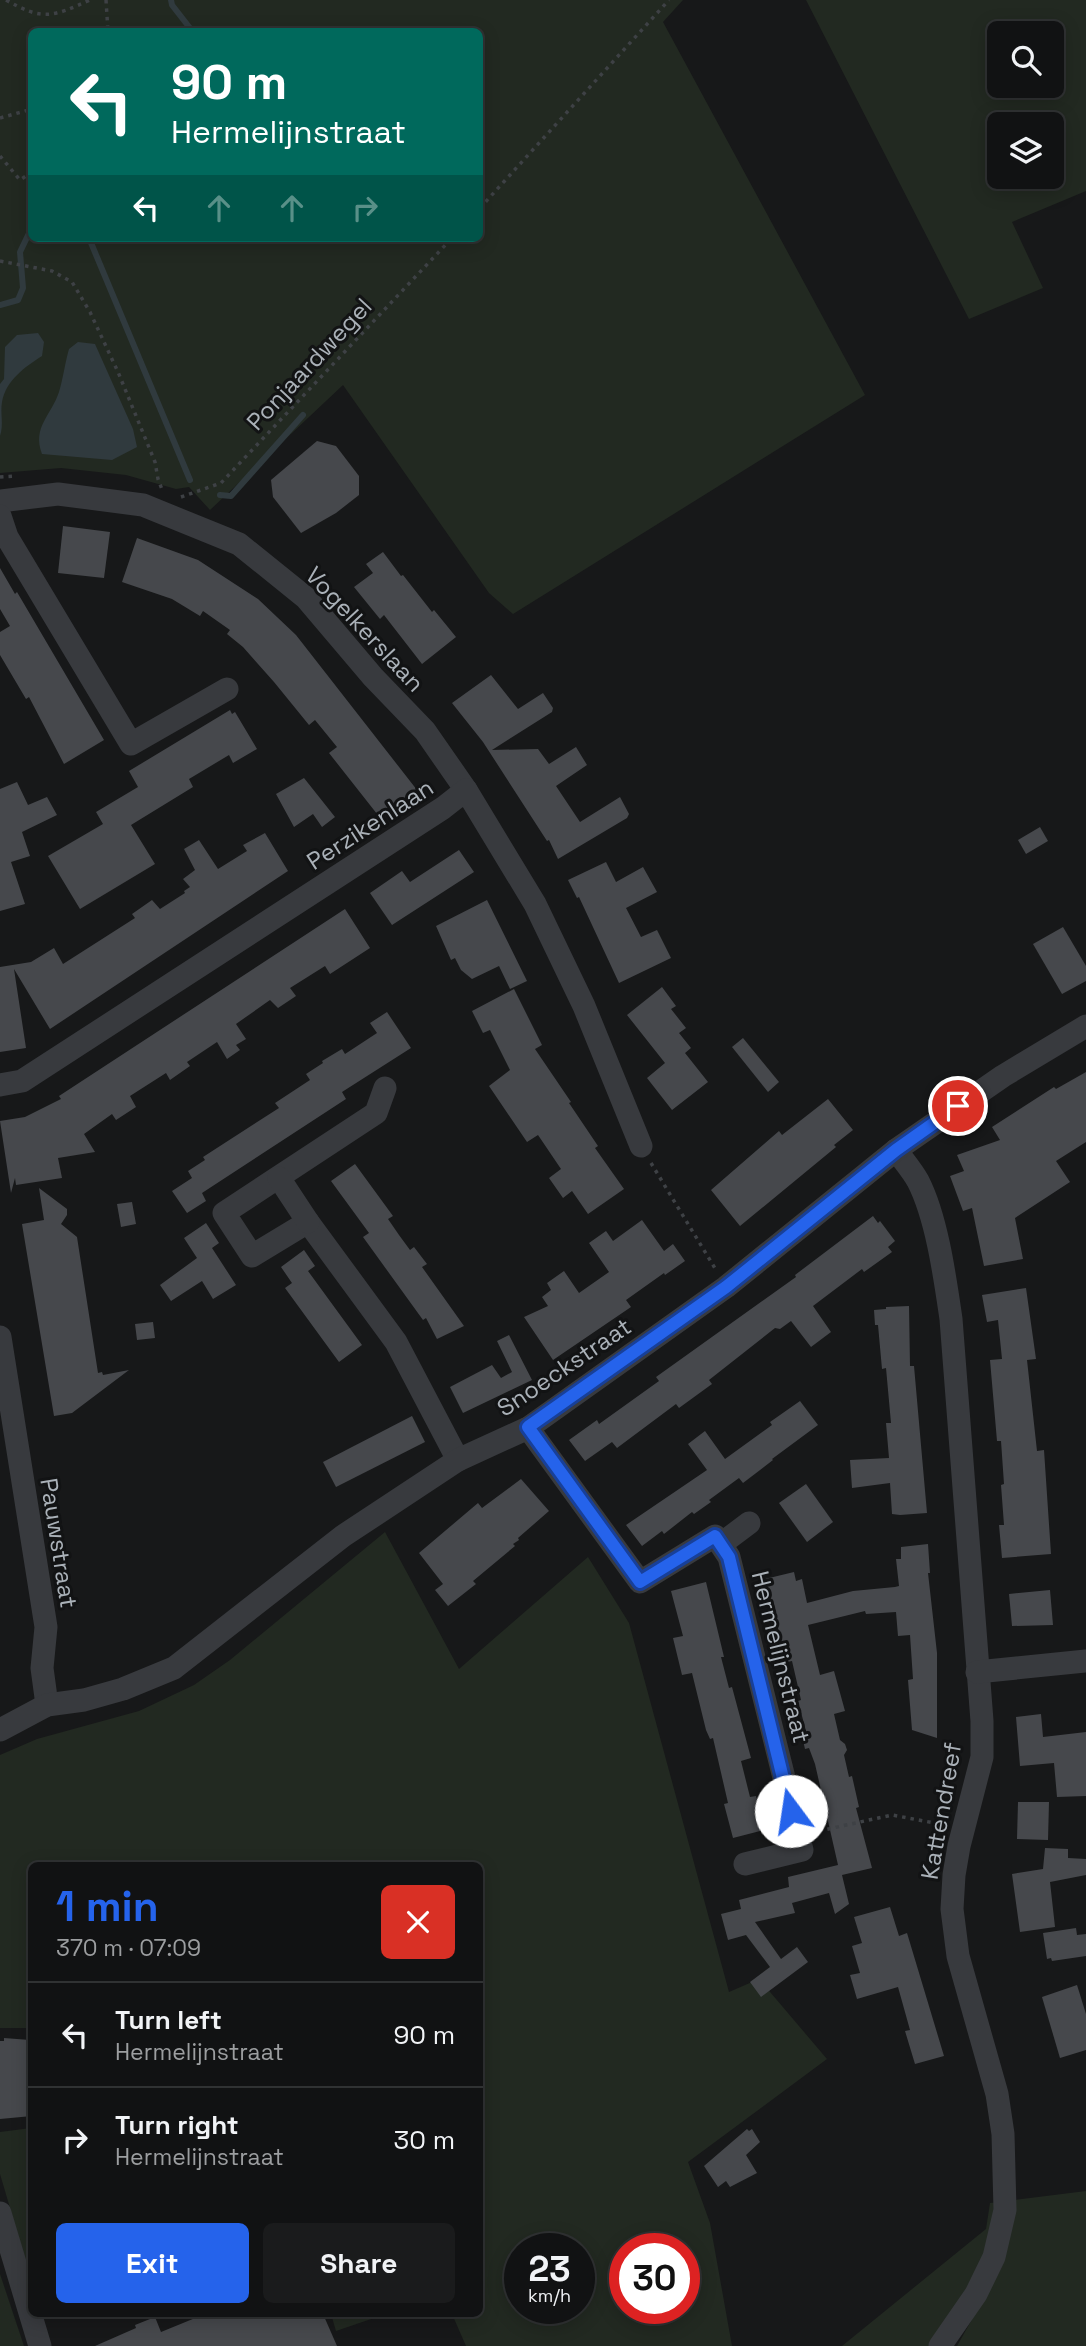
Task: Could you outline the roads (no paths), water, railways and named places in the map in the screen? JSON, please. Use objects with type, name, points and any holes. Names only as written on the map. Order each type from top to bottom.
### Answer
[{"type":"street","name":"Vogelkerslaan","points":[[0,501],[58,494],[176,507],[239,544],[306,598],[373,677],[425,731],[466,790]]},
{"type":"street","points":[[0,516],[7,537],[131,744],[227,689]]},
{"type":"street","name":"Perzikenlaan","points":[[0,1086],[22,1081],[443,808],[466,790],[535,904],[584,1006],[640,1146]]},
{"type":"street","name":"Snoeckstraat","points":[[47,1705],[97,1696],[174,1668],[344,1536],[458,1461],[528,1427],[726,1287],[896,1150],[1003,1076],[1086,1026]]},
{"type":"street","points":[[308,1222],[252,1256],[224,1213],[376,1113],[385,1088]]},
{"type":"street","name":"Kattendreef","points":[[896,1150],[918,1182],[929,1212],[945,1275],[951,1319],[982,1721],[982,1757],[954,1875],[953,1921],[957,1956],[997,2094],[1003,2134],[1005,2210],[993,2257],[976,2294],[940,2346]]},
{"type":"street","points":[[279,1178],[389,1332],[458,1461]]},
{"type":"street","name":"Pauwstraat","points":[[0,1337],[46,1627],[42,1668],[47,1705]]},
{"type":"street","points":[[528,1427],[640,1582],[715,1536],[721,1544],[749,1523]]},
{"type":"street","name":"Hermelijnstraat","points":[[721,1544],[729,1557],[802,1850],[745,1864]]},
{"type":"street","points":[[977,1672],[1086,1661]]},
{"type":"street","points":[[0,1730],[47,1705]]},
{"type":"street","points":[[0,2213],[28,2306]]},
{"type":"street","points":[[31,2317],[40,2346]]},
{"type":"waterway","points":[[171,0],[190,28]]},
{"type":"waterway","points":[[0,305],[18,300],[23,288],[20,252],[28,235]]},
{"type":"waterway","points":[[91,242],[190,480]]},
{"type":"waterway","points":[[220,495],[231,496],[303,415]]}]
